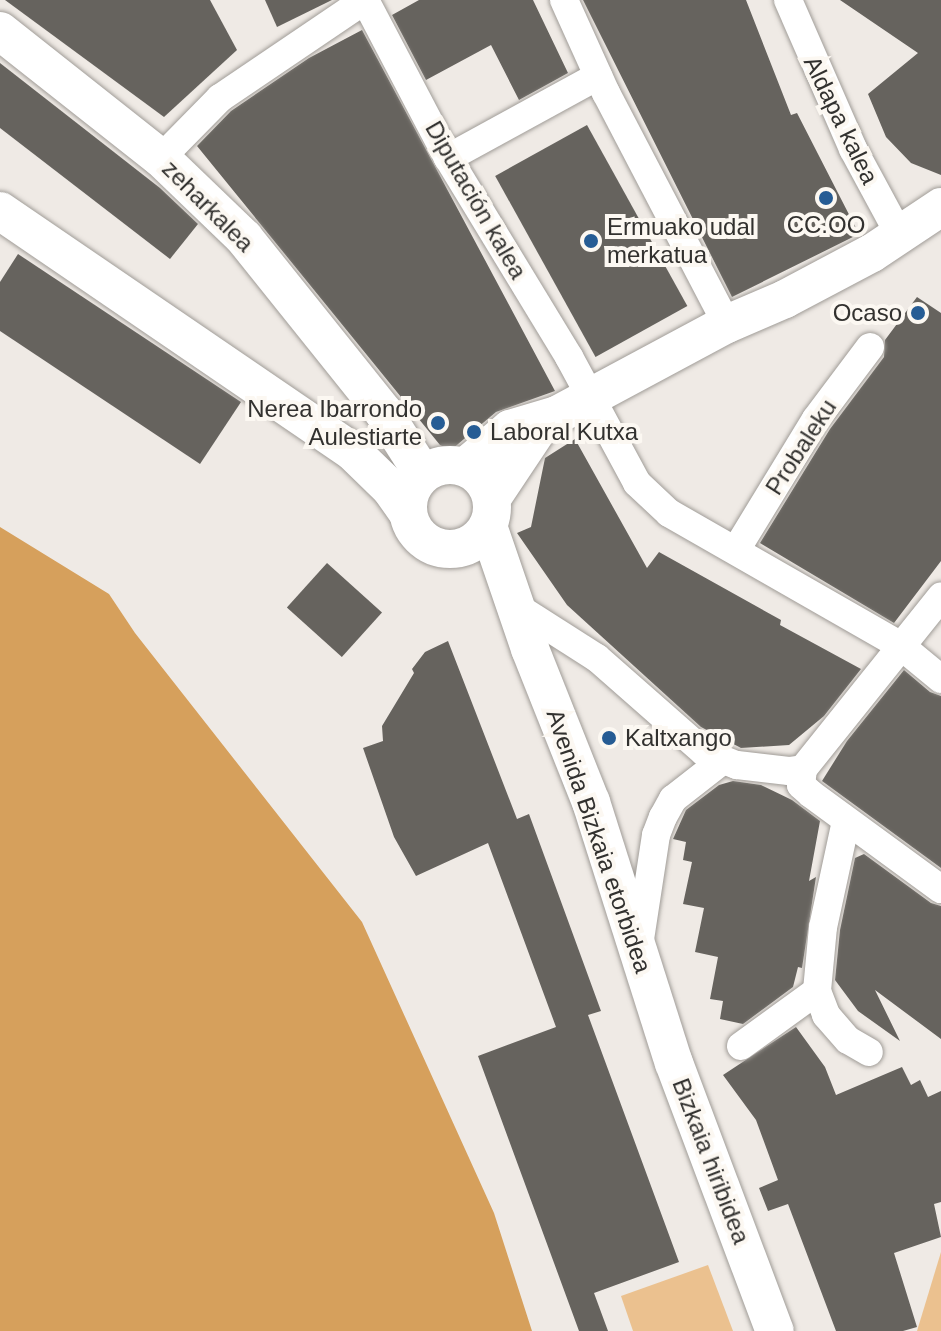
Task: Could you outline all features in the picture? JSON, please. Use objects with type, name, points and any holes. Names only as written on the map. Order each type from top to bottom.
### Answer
[{"type":"street","points":[[161,158],[220,98],[365,0]]},
{"type":"street","name":"Diputación kalea","points":[[365,0],[448,158],[592,397]]},
{"type":"street","points":[[564,0],[598,76],[727,324]]},
{"type":"street","name":"Aldapa kalea","points":[[788,0],[853,149],[900,236]]},
{"type":"street","name":"zeharkalea","points":[[0,31],[161,158],[244,238],[384,413],[409,431],[431,479]]},
{"type":"street","points":[[448,158],[558,95],[598,76]]},
{"type":"street","points":[[530,649],[474,574],[441,548],[419,536],[431,479],[510,429],[544,420],[727,324],[785,299],[900,236],[941,207]]},
{"type":"street","points":[[0,211],[359,456],[431,479],[487,485],[490,512],[514,605],[530,649]]},
{"type":"street","name":"Probaleku","points":[[736,550],[816,419],[870,347]]},
{"type":"street","points":[[592,397],[637,483],[669,513],[901,646],[941,679]]},
{"type":"street","points":[[441,548],[468,545],[544,420]]},
{"type":"street","points":[[941,597],[803,769],[801,785],[941,889]]},
{"type":"street","points":[[514,605],[597,658],[657,714],[704,752],[723,760],[776,770],[803,769]]},
{"type":"street","name":"Avenida Bizkaia etorbidea","points":[[530,649],[591,802],[648,990]]},
{"type":"street","points":[[637,954],[656,835],[663,817],[673,799],[723,760]]},
{"type":"street","points":[[846,821],[823,927],[817,991],[826,1015],[848,1040],[869,1052]]},
{"type":"street","name":"Bizkaia hiribidea","points":[[648,990],[775,1331]]},
{"type":"street","points":[[741,1046],[817,991]]},
{"type":"shaded area","points":[[0,527],[109,594],[135,633],[362,922],[494,1213],[532,1331],[0,1331]]},
{"type":"shaded area","points":[[941,1252],[941,1331],[917,1331]]},
{"type":"shaded area","points":[[708,1265],[733,1331],[633,1331],[621,1296]]},
{"type":"building","points":[[5,0],[210,0],[237,50],[164,117]]},
{"type":"building","points":[[265,0],[332,0],[277,27]]},
{"type":"building","points":[[419,0],[533,0],[568,73],[519,100],[491,45],[426,80],[392,15]]},
{"type":"building","points":[[583,0],[746,0],[791,115],[797,113],[859,234],[732,297]]},
{"type":"building","points":[[840,0],[941,0],[941,175],[911,163],[886,137],[868,94],[918,53]]},
{"type":"building","points":[[362,30],[555,391],[496,412],[451,450],[440,445],[197,146],[231,111],[309,58]]},
{"type":"building","points":[[0,63],[160,188],[198,224],[170,259],[0,128]]},
{"type":"building","name":"Ermuako udal merkatua","points":[[587,125],[687,306],[596,357],[495,176]]},
{"type":"building","points":[[18,254],[241,402],[200,464],[0,331],[0,282]]},
{"type":"building","points":[[917,297],[941,313],[941,561],[894,623],[760,543],[830,429],[884,357],[885,340]]},
{"type":"building","points":[[575,439],[647,568],[659,552],[781,620],[780,625],[861,669],[824,716],[789,745],[741,748],[701,727],[567,605],[517,533],[531,527],[545,458]]},
{"type":"building","points":[[327,563],[382,613],[342,657],[287,608]]},
{"type":"building","points":[[448,641],[517,819],[529,814],[601,1011],[588,1015],[679,1262],[594,1293],[608,1331],[579,1331],[478,1056],[556,1027],[488,843],[416,876],[394,837],[363,748],[383,741],[382,726],[414,673],[412,669],[425,652]]},
{"type":"building","points":[[904,670],[930,692],[941,696],[941,868],[822,781],[847,741]]},
{"type":"building","points":[[733,781],[761,785],[792,800],[820,821],[809,881],[816,877],[802,968],[798,967],[793,987],[743,1024],[720,1019],[723,1001],[710,999],[718,957],[695,952],[704,908],[683,904],[692,862],[683,860],[686,842],[673,839],[686,810],[719,785]]},
{"type":"building","points":[[864,854],[931,903],[941,906],[941,1039],[875,990],[900,1041],[858,1011],[835,980],[840,930],[855,858]]},
{"type":"building","points":[[796,1027],[825,1067],[836,1095],[902,1067],[911,1085],[920,1080],[928,1097],[941,1091],[941,1202],[934,1204],[941,1237],[894,1253],[917,1327],[903,1331],[836,1331],[788,1204],[768,1211],[759,1188],[778,1180],[756,1120],[723,1075]]},
{"type":"place","name":"CC.OO","points":[[826,198]]},
{"type":"place","name":"Ermuako udal merkatua","points":[[591,241]]},
{"type":"place","name":"Ocaso","points":[[918,313]]},
{"type":"place","name":"Nerea Ibarrondo Aulestiarte","points":[[438,423]]},
{"type":"place","name":"Laboral Kutxa","points":[[474,432]]},
{"type":"place","name":"Kaltxango","points":[[609,738]]}]
